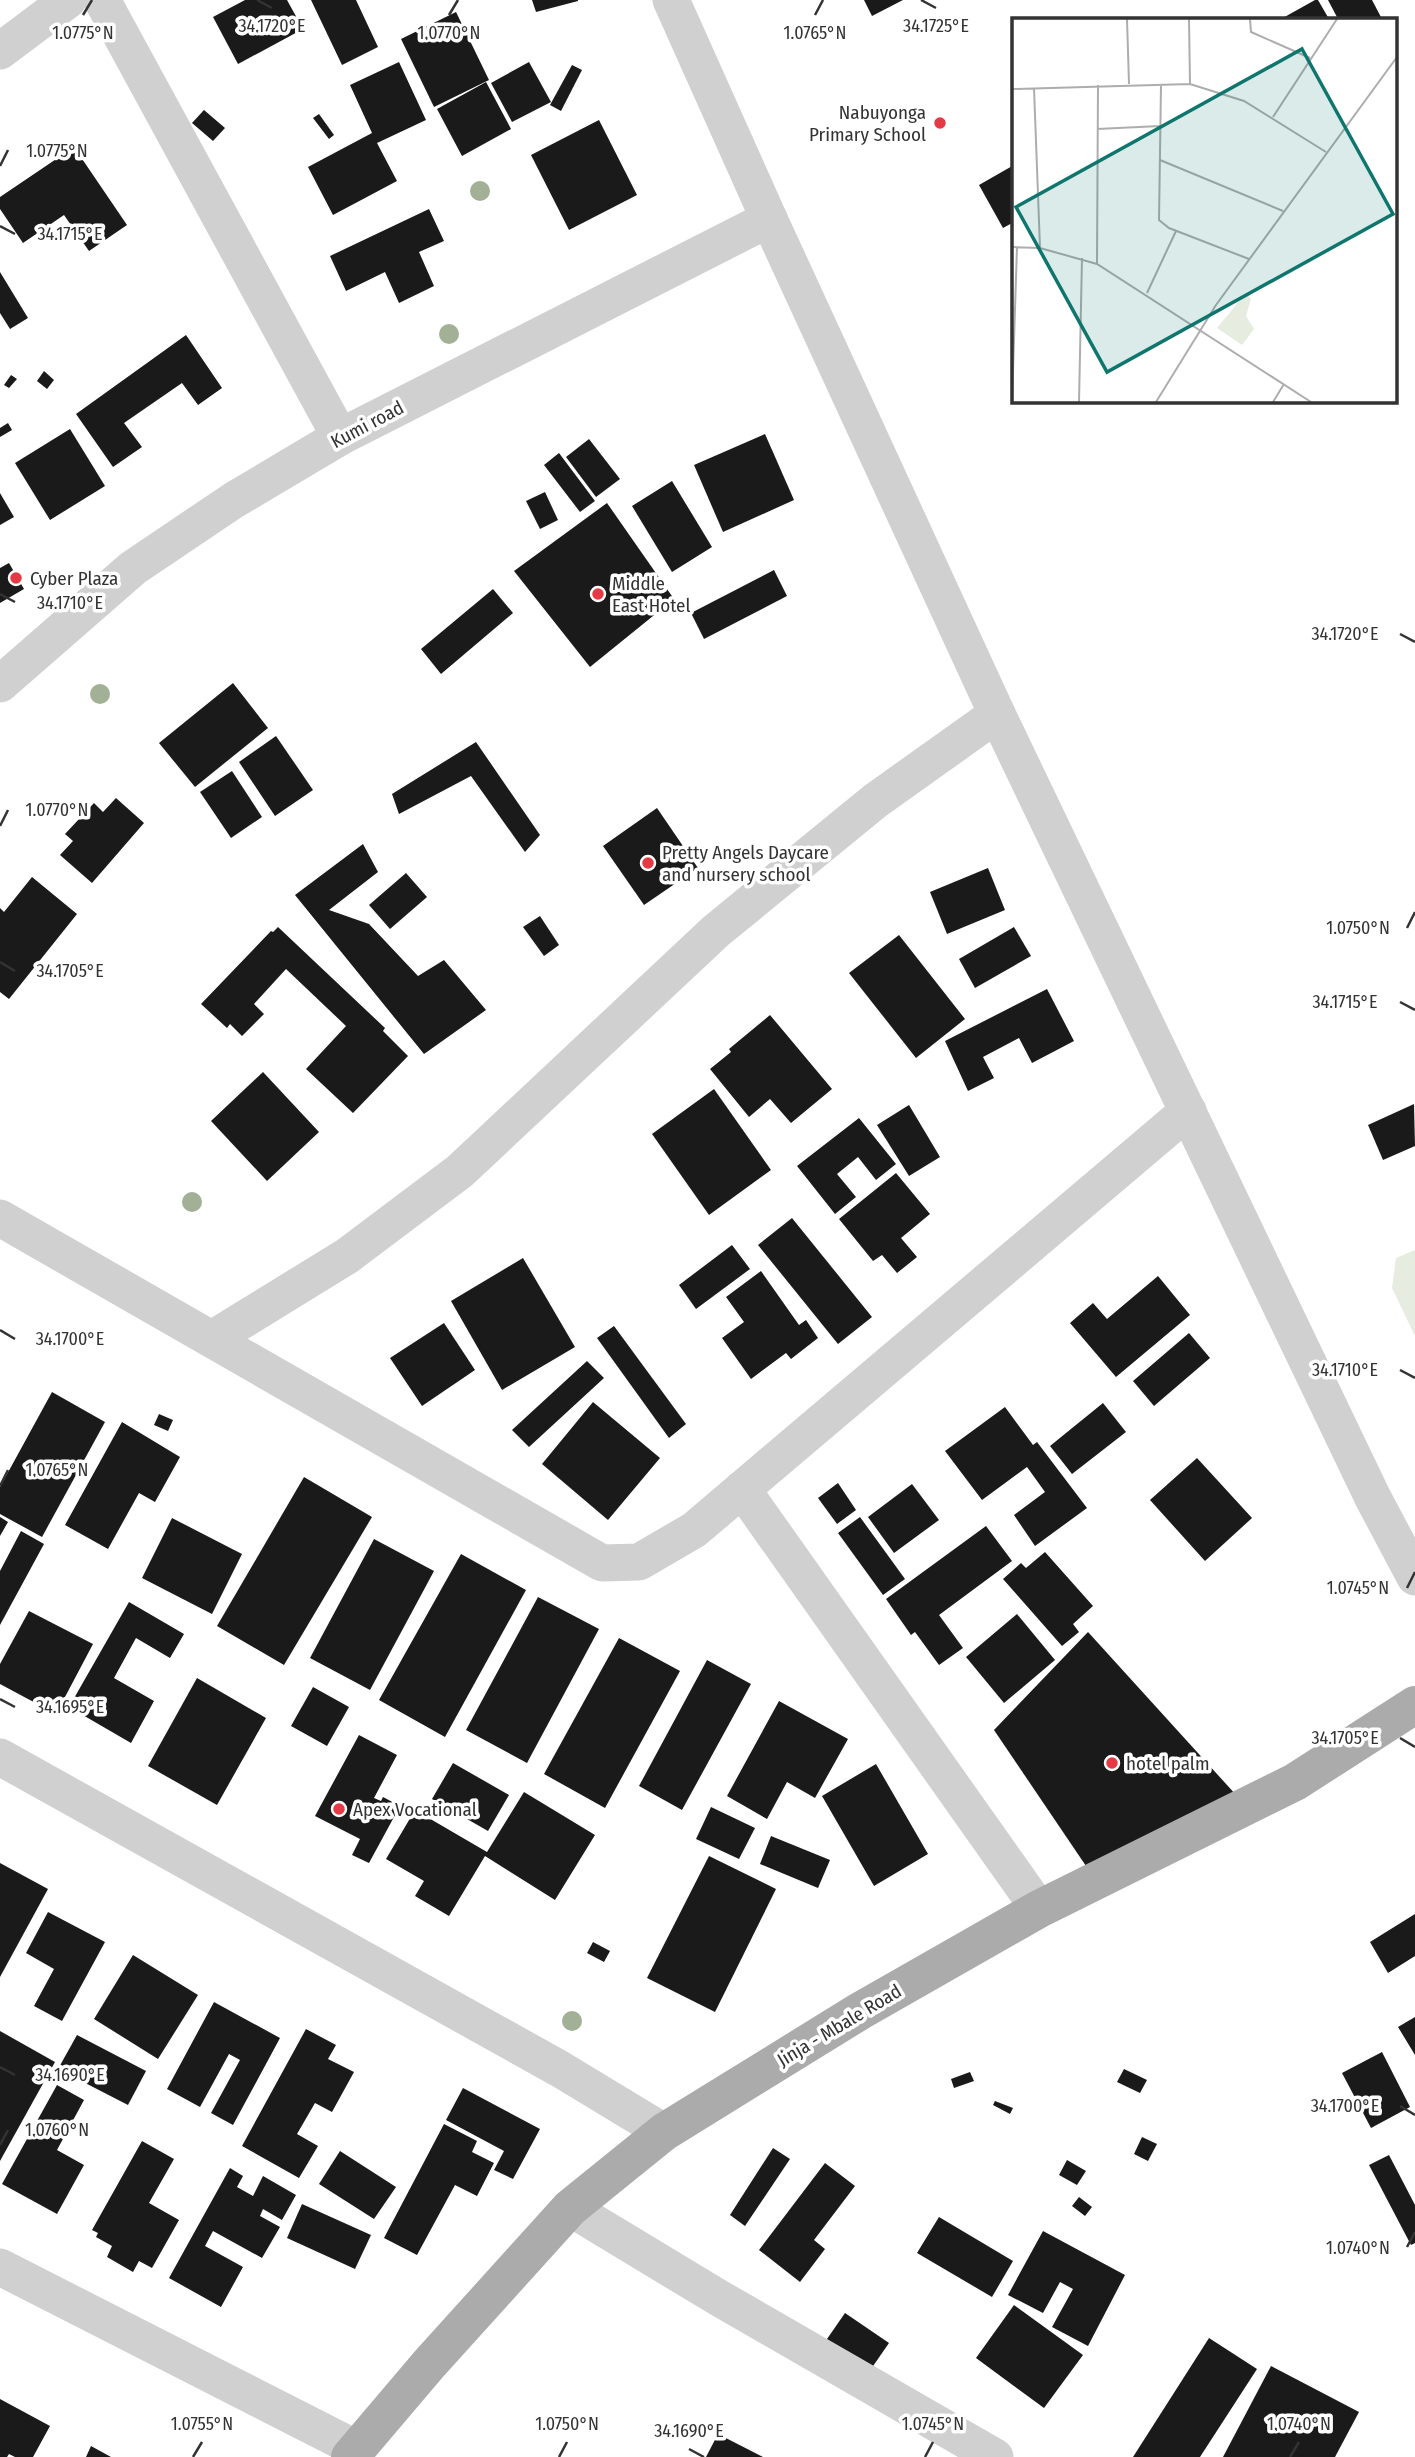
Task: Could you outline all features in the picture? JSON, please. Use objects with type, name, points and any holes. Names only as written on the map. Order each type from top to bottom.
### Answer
[{"type":"main road","name":"Jinja - Mbale Road","points":[[352,2453],[570,2208],[664,2132],[860,2011],[1039,1909],[1295,1782],[1415,1705]]},
{"type":"street","points":[[0,51],[68,0]]},
{"type":"street","points":[[102,0],[340,437]]},
{"type":"street","points":[[671,0],[997,714],[1373,1498],[1415,1577]]},
{"type":"street","name":"Kumi road","points":[[0,684],[133,568],[234,500],[340,437],[769,219]]},
{"type":"street","points":[[212,1339],[347,1256],[460,1171],[716,931],[876,801],[997,714]]},
{"type":"street","points":[[0,1218],[603,1563],[639,1562],[694,1530],[1188,1111]]},
{"type":"street","points":[[742,1489],[1039,1909]]},
{"type":"street","points":[[0,1757],[560,2069],[664,2132]]},
{"type":"street","points":[[570,2208],[719,2298],[995,2457]]},
{"type":"street","points":[[0,2267],[352,2453]]},
{"type":"shaded area","points":[[1415,1250],[1415,1336],[1392,1288],[1396,1258]]},
{"type":"building","points":[[245,0],[287,0],[303,29],[238,64],[213,17]]},
{"type":"building","points":[[311,0],[356,0],[378,47],[342,65]]},
{"type":"building","points":[[532,0],[578,0],[578,1],[536,12]]},
{"type":"building","points":[[864,0],[903,0],[872,16]]},
{"type":"building","points":[[1318,0],[1328,18],[1283,18]]},
{"type":"building","points":[[1328,0],[1372,0],[1381,18],[1337,18]]},
{"type":"building","points":[[456,12],[489,80],[434,107],[401,39]]},
{"type":"building","points":[[399,62],[426,120],[377,143],[397,181],[333,215],[308,167],[372,133],[350,85]]},
{"type":"building","points":[[529,62],[551,102],[512,122],[491,83]]},
{"type":"building","points":[[572,65],[582,70],[561,111],[550,105]]},
{"type":"building","points":[[486,82],[511,129],[462,156],[437,109]]},
{"type":"building","points":[[204,110],[225,128],[213,141],[192,123]]},
{"type":"building","points":[[319,114],[334,135],[329,139],[313,118]]},
{"type":"building","points":[[599,120],[637,195],[569,230],[531,155]]},
{"type":"building","points":[[74,147],[127,225],[89,251],[64,215],[23,243],[0,209],[0,197]]},
{"type":"building","points":[[1012,166],[1012,223],[1003,228],[979,185]]},
{"type":"building","points":[[429,209],[444,241],[419,252],[434,286],[399,303],[385,272],[346,291],[330,256]]},
{"type":"building","points":[[0,272],[28,318],[10,329],[0,313]]},
{"type":"building","points":[[186,335],[222,388],[198,405],[182,383],[124,423],[142,447],[113,467],[76,414]]},
{"type":"building","points":[[44,371],[54,380],[47,389],[37,381]]},
{"type":"building","points":[[11,375],[17,379],[9,388],[4,385]]},
{"type":"building","points":[[8,423],[12,430],[0,437],[0,428]]},
{"type":"building","points":[[70,429],[105,486],[50,520],[15,463]]},
{"type":"building","points":[[765,434],[794,500],[723,532],[694,465]]},
{"type":"building","points":[[589,439],[620,479],[596,497],[566,457]]},
{"type":"building","points":[[559,453],[595,501],[580,512],[544,465]]},
{"type":"building","points":[[672,481],[712,547],[672,572],[632,506]]},
{"type":"building","points":[[545,492],[558,520],[540,529],[526,501]]},
{"type":"building","points":[[0,493],[14,517],[0,525]]},
{"type":"building","points":[[607,503],[674,599],[590,667],[514,571]]},
{"type":"building","points":[[9,563],[24,589],[0,603],[0,568]]},
{"type":"building","points":[[774,570],[787,596],[704,639],[691,613]]},
{"type":"building","points":[[493,589],[513,613],[441,674],[421,649]]},
{"type":"building","points":[[233,683],[268,728],[195,787],[159,743]]},
{"type":"building","points":[[276,736],[313,790],[275,816],[239,762]]},
{"type":"building","points":[[476,742],[540,835],[525,852],[471,776],[399,814],[392,794]]},
{"type":"building","points":[[232,771],[262,817],[231,838],[200,792]]},
{"type":"building","points":[[116,798],[144,823],[92,883],[60,855],[73,841],[65,834],[94,803],[103,812]]},
{"type":"building","points":[[657,808],[698,868],[644,905],[603,846]]},
{"type":"building","points":[[363,844],[378,872],[329,910],[369,924],[418,976],[444,960],[486,1010],[424,1054],[295,895]]},
{"type":"building","points":[[988,868],[1005,910],[947,934],[930,892]]},
{"type":"building","points":[[406,873],[427,897],[390,929],[369,905]]},
{"type":"building","points":[[32,877],[77,914],[9,999],[0,992],[0,908],[4,912]]},
{"type":"building","points":[[540,916],[559,945],[544,956],[523,927]]},
{"type":"building","points":[[278,927],[385,1028],[383,1031],[408,1056],[353,1113],[306,1069],[346,1026],[286,969],[254,1004],[264,1014],[242,1036],[230,1024],[227,1028],[201,1004],[271,931]]},
{"type":"building","points":[[1014,927],[1031,956],[975,988],[959,959]]},
{"type":"building","points":[[899,935],[965,1019],[916,1058],[849,973]]},
{"type":"building","points":[[1047,989],[1074,1041],[1032,1063],[1019,1038],[983,1057],[994,1078],[968,1091],[945,1041]]},
{"type":"building","points":[[770,1015],[832,1089],[791,1123],[770,1099],[749,1117],[710,1069],[731,1052],[729,1049]]},
{"type":"building","points":[[263,1072],[319,1132],[267,1181],[211,1121]]},
{"type":"building","points":[[714,1089],[771,1170],[709,1215],[652,1134]]},
{"type":"building","points":[[1414,1104],[1415,1146],[1383,1160],[1368,1125]]},
{"type":"building","points":[[909,1105],[940,1157],[909,1176],[877,1125]]},
{"type":"building","points":[[859,1118],[896,1164],[876,1180],[858,1157],[837,1174],[856,1197],[835,1214],[797,1166]]},
{"type":"building","points":[[896,1173],[930,1214],[901,1238],[917,1257],[897,1273],[882,1255],[873,1261],[839,1219]]},
{"type":"building","points":[[792,1218],[872,1317],[838,1344],[758,1245]]},
{"type":"building","points":[[732,1245],[750,1269],[696,1309],[679,1285]]},
{"type":"building","points":[[523,1258],[575,1347],[502,1390],[451,1301]]},
{"type":"building","points":[[761,1271],[799,1325],[806,1320],[818,1338],[791,1359],[786,1353],[751,1379],[722,1338],[744,1322],[726,1297]]},
{"type":"building","points":[[1158,1276],[1190,1315],[1116,1377],[1070,1323],[1093,1303],[1107,1319]]},
{"type":"building","points":[[444,1323],[475,1370],[422,1406],[390,1358]]},
{"type":"building","points":[[614,1326],[686,1424],[669,1438],[597,1338]]},
{"type":"building","points":[[1189,1333],[1210,1358],[1154,1406],[1133,1381]]},
{"type":"building","points":[[587,1361],[604,1378],[529,1447],[512,1430]]},
{"type":"building","points":[[52,1392],[105,1422],[42,1537],[0,1514],[0,1487]]},
{"type":"building","points":[[593,1402],[660,1458],[608,1520],[542,1464]]},
{"type":"building","points":[[1103,1403],[1126,1432],[1072,1474],[1050,1446]]},
{"type":"building","points":[[1005,1407],[1033,1445],[1037,1442],[1087,1508],[1035,1546],[1014,1515],[1045,1492],[1027,1467],[982,1500],[945,1451]]},
{"type":"building","points":[[159,1414],[173,1420],[168,1431],[154,1425]]},
{"type":"building","points":[[122,1422],[180,1457],[155,1502],[139,1493],[108,1549],[65,1525]]},
{"type":"building","points":[[1197,1458],[1252,1518],[1205,1561],[1150,1500]]},
{"type":"building","points":[[304,1477],[372,1517],[284,1665],[217,1626]]},
{"type":"building","points":[[838,1483],[856,1510],[837,1524],[818,1498]]},
{"type":"building","points":[[912,1484],[939,1520],[894,1553],[868,1517]]},
{"type":"building","points":[[0,1517],[8,1522],[0,1536]]},
{"type":"building","points":[[860,1517],[905,1579],[883,1595],[838,1533]]},
{"type":"building","points":[[172,1518],[242,1554],[212,1614],[142,1578]]},
{"type":"building","points":[[986,1526],[1012,1561],[939,1615],[963,1648],[939,1665],[915,1632],[911,1635],[886,1599]]},
{"type":"building","points":[[21,1531],[44,1544],[0,1625],[0,1571]]},
{"type":"building","points":[[374,1539],[434,1571],[370,1690],[310,1658]]},
{"type":"building","points":[[1045,1552],[1093,1606],[1073,1624],[1079,1632],[1062,1646],[1003,1579],[1021,1563],[1026,1568]]},
{"type":"building","points":[[461,1554],[526,1590],[445,1737],[379,1700]]},
{"type":"building","points":[[538,1597],[599,1629],[527,1763],[466,1730]]},
{"type":"building","points":[[129,1602],[184,1634],[170,1658],[136,1638],[114,1678],[154,1701],[131,1743],[69,1707]]},
{"type":"building","points":[[29,1611],[93,1644],[56,1714],[0,1684],[0,1664]]},
{"type":"building","points":[[1017,1614],[1055,1660],[1004,1703],[966,1657]]},
{"type":"building","name":"hotel palm","points":[[1088,1632],[1237,1796],[1086,1866],[994,1730]]},
{"type":"building","points":[[619,1638],[680,1671],[605,1808],[544,1774]]},
{"type":"building","points":[[707,1660],[751,1684],[682,1810],[639,1786]]},
{"type":"building","points":[[197,1678],[266,1718],[217,1805],[148,1766]]},
{"type":"building","points":[[313,1687],[349,1707],[327,1746],[291,1726]]},
{"type":"building","points":[[779,1701],[848,1739],[815,1798],[787,1782],[767,1819],[727,1796]]},
{"type":"building","points":[[359,1735],[397,1755],[374,1798],[381,1801],[383,1797],[400,1806],[369,1863],[352,1855],[360,1839],[315,1816]]},
{"type":"building","points":[[453,1763],[509,1795],[488,1831],[432,1799]]},
{"type":"building","points":[[876,1764],[928,1854],[874,1886],[822,1796]]},
{"type":"building","points":[[524,1792],[595,1835],[555,1900],[485,1856],[449,1916],[415,1896],[424,1881],[386,1859],[415,1810],[487,1852]]},
{"type":"building","points":[[711,1807],[755,1828],[739,1859],[696,1839]]},
{"type":"building","points":[[771,1836],[830,1860],[818,1888],[760,1864]]},
{"type":"building","points":[[709,1856],[776,1889],[715,2012],[647,1978]]},
{"type":"building","points":[[0,1863],[48,1889],[0,1977]]},
{"type":"building","points":[[48,1912],[105,1942],[62,2021],[34,2006],[54,1969],[26,1953]]},
{"type":"building","points":[[1415,1914],[1415,1956],[1388,1973],[1370,1942]]},
{"type":"building","points":[[593,1942],[610,1951],[604,1962],[587,1953]]},
{"type":"building","points":[[133,1955],[198,1995],[158,2059],[94,2019]]},
{"type":"building","points":[[214,2002],[280,2038],[233,2125],[211,2113],[240,2060],[229,2054],[200,2107],[167,2089]]},
{"type":"building","points":[[1415,2017],[1415,2055],[1398,2027]]},
{"type":"building","points":[[306,2029],[336,2045],[328,2059],[354,2072],[332,2112],[315,2103],[297,2134],[318,2146],[299,2178],[242,2146]]},
{"type":"building","points":[[0,2031],[55,2062],[0,2161]]},
{"type":"building","points":[[77,2035],[146,2071],[128,2105],[58,2069]]},
{"type":"building","points":[[1382,2052],[1410,2107],[1371,2128],[1342,2073]]},
{"type":"building","points":[[1124,2069],[1147,2080],[1140,2093],[1117,2082]]},
{"type":"building","points":[[970,2072],[974,2081],[954,2088],[951,2079]]},
{"type":"building","points":[[57,2085],[84,2100],[57,2150],[84,2165],[57,2214],[2,2184]]},
{"type":"building","points":[[463,2088],[540,2129],[513,2179],[494,2170],[504,2151],[446,2120]]},
{"type":"building","points":[[995,2101],[1013,2108],[1010,2114],[993,2105]]},
{"type":"building","points":[[444,2124],[477,2141],[472,2152],[494,2163],[477,2196],[455,2185],[417,2255],[384,2238]]},
{"type":"building","points":[[1142,2137],[1157,2144],[1148,2161],[1134,2154]]},
{"type":"building","points":[[142,2141],[174,2159],[149,2203],[179,2220],[152,2268],[139,2261],[133,2272],[107,2257],[112,2246],[96,2237],[98,2233],[92,2230]]},
{"type":"building","points":[[773,2148],[790,2159],[745,2226],[730,2215]]},
{"type":"building","points":[[340,2151],[396,2187],[374,2219],[319,2184]]},
{"type":"building","points":[[1389,2155],[1415,2205],[1415,2243],[1411,2245],[1369,2165]]},
{"type":"building","points":[[1067,2160],[1086,2171],[1077,2185],[1059,2175]]},
{"type":"building","points":[[825,2163],[855,2186],[814,2240],[825,2249],[800,2282],[759,2250]]},
{"type":"building","points":[[230,2168],[243,2176],[237,2187],[253,2196],[263,2176],[296,2195],[282,2220],[263,2209],[260,2216],[280,2227],[262,2258],[213,2231],[205,2246],[243,2267],[221,2307],[169,2278]]},
{"type":"building","points":[[1079,2197],[1092,2207],[1085,2216],[1072,2206]]},
{"type":"building","points":[[302,2204],[371,2235],[355,2269],[287,2238]]},
{"type":"building","points":[[939,2217],[1013,2261],[992,2297],[917,2253]]},
{"type":"building","points":[[1043,2231],[1125,2275],[1088,2346],[1052,2327],[1073,2289],[1060,2282],[1043,2313],[1008,2295]]},
{"type":"building","points":[[1014,2305],[1083,2355],[1044,2408],[976,2358]]},
{"type":"building","points":[[845,2313],[889,2343],[862,2382],[818,2352]]},
{"type":"building","points":[[1209,2338],[1257,2369],[1200,2457],[1133,2457]]},
{"type":"building","points":[[1271,2366],[1359,2412],[1335,2457],[1223,2457]]},
{"type":"building","points":[[0,2399],[50,2426],[33,2457],[15,2457],[9,2454],[7,2457],[0,2457]]},
{"type":"building","points":[[718,2434],[763,2457],[706,2457]]},
{"type":"building","points":[[91,2446],[111,2457],[86,2457]]},
{"type":"place","name":"Nabuyonga Primary School","points":[[940,123]]},
{"type":"place","name":"Cyber Plaza","points":[[16,578]]},
{"type":"place","name":"Middle East Hotel","points":[[598,594]]},
{"type":"place","name":"Pretty Angels Daycare and nursery school","points":[[648,863]]},
{"type":"place","name":"hotel palm","points":[[1112,1763]]},
{"type":"place","name":"Apex Vocational","points":[[339,1809]]}]
